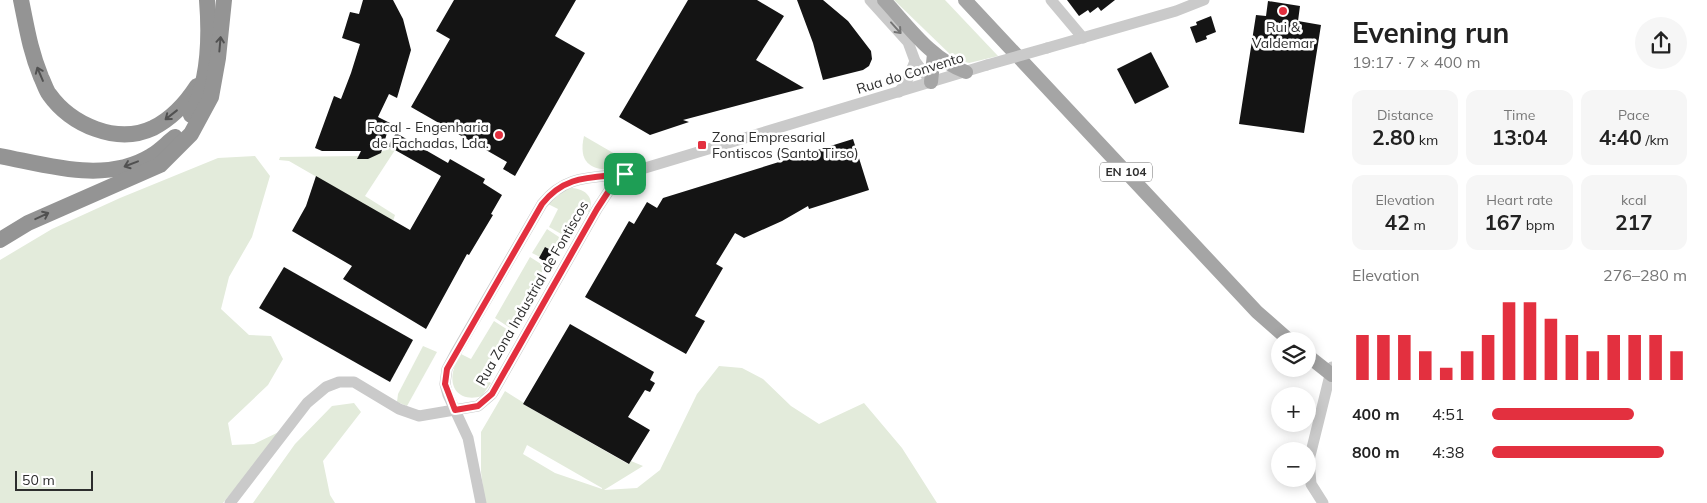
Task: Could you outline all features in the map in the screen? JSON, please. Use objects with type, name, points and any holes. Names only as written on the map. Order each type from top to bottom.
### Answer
[{"type":"highway","points":[[21,0],[30,51],[48,94],[70,117],[98,130],[127,134],[152,128],[174,113],[191,96],[203,78]]},
{"type":"highway","points":[[0,156],[79,171],[118,169],[150,157],[177,136],[196,105],[203,78],[209,25],[207,0]]},
{"type":"highway","points":[[217,0],[222,18]]},
{"type":"highway","points":[[0,240],[28,223],[160,165],[191,134],[211,97],[218,58],[224,0]]},
{"type":"highway","points":[[0,164],[78,180],[125,181]]},
{"type":"main road","points":[[884,0],[934,54],[966,72]]},
{"type":"main road","name":"EN 104","points":[[964,0],[1257,312],[1280,332]]},
{"type":"main road","points":[[932,82],[934,54]]},
{"type":"main road","points":[[1316,362],[1332,374]]},
{"type":"street","points":[[870,0],[908,42],[915,61],[932,82]]},
{"type":"street","points":[[1051,0],[1083,38]]},
{"type":"street","name":"Rua do Convento","points":[[625,174],[987,65],[1176,11],[1204,0]]},
{"type":"street","points":[[899,92],[907,82],[915,61]]},
{"type":"street","name":"Rua Zona Industrial de Fontiscos","points":[[625,174],[612,186],[597,209],[492,394],[478,406],[455,410],[445,384],[447,369],[542,204],[550,194],[564,184],[584,178],[625,174]]},
{"type":"street","points":[[1323,503],[1311,484],[1309,460],[1332,367]]},
{"type":"street","points":[[230,503],[307,404],[326,387],[339,382],[354,382],[399,410],[419,416],[455,410],[468,438],[481,503]]},
{"type":"green space","points":[[894,0],[945,0],[998,56],[969,63],[955,59]]},
{"type":"green space","points":[[584,136],[634,165],[604,169],[596,168],[589,164],[584,158],[582,149]]},
{"type":"green space","points":[[389,146],[395,150],[365,196],[395,215],[393,221],[289,161],[279,160],[280,157],[358,156],[358,159],[363,159],[378,154]]},
{"type":"green space","points":[[255,156],[270,176],[252,237],[229,277],[221,309],[249,335],[271,336],[283,359],[268,385],[228,423],[232,445],[254,444],[283,430],[223,503],[0,503],[0,260],[52,229],[120,198],[218,158]]},
{"type":"green space","points":[[572,188],[581,190],[588,195],[591,207],[589,212],[580,207],[563,235],[549,227],[558,209],[548,204],[565,190]]},
{"type":"green space","points":[[547,229],[562,239],[553,251],[546,247],[540,257],[532,253]]},
{"type":"green space","points":[[530,257],[541,264],[544,261],[547,263],[510,328],[495,318]]},
{"type":"green space","points":[[494,321],[508,330],[481,377],[491,383],[482,396],[469,398],[459,394],[453,385],[454,368],[461,354],[471,359]]},
{"type":"green space","points":[[423,346],[437,352],[407,406],[397,402],[398,394]]},
{"type":"green space","points":[[719,366],[742,368],[763,379],[791,406],[819,424],[864,403],[902,448],[937,503],[485,503],[481,472],[481,432],[505,391],[523,404],[628,464],[631,461],[643,466],[604,490],[637,488],[660,470],[697,394]],"holes":[[[527,445],[602,488],[555,473],[523,454]]]},
{"type":"green space","points":[[354,403],[361,412],[323,461],[330,495],[335,503],[253,503],[295,444],[332,406]]},
{"type":"building","points":[[363,0],[393,0],[403,19],[411,50],[397,98],[389,94],[378,117],[390,123],[381,153],[368,159],[357,159],[361,151],[322,151],[315,148],[334,96],[341,99],[351,73],[360,44],[342,38],[350,12],[359,14]]},
{"type":"building","points":[[454,0],[576,0],[555,36],[585,53],[515,176],[503,169],[507,162],[411,107],[450,39],[436,31]]},
{"type":"building","points":[[688,0],[757,0],[784,16],[756,60],[804,88],[683,120],[689,122],[650,135],[619,117]]},
{"type":"building","points":[[797,0],[823,0],[848,21],[871,51],[872,59],[869,66],[863,70],[823,80],[813,43]]},
{"type":"building","points":[[1067,0],[1115,0],[1101,11],[1098,7],[1090,13],[1088,10],[1079,16]]},
{"type":"building","points":[[1268,1],[1300,6],[1298,21],[1321,25],[1304,133],[1239,124],[1256,15],[1266,16]]},
{"type":"building","points":[[1211,16],[1216,32],[1206,36],[1207,39],[1196,43],[1190,27],[1197,25],[1196,22]]},
{"type":"building","points":[[1151,52],[1169,87],[1135,104],[1117,69]]},
{"type":"building","points":[[396,133],[448,163],[450,159],[485,179],[483,183],[502,195],[491,214],[493,215],[469,255],[467,254],[426,329],[343,279],[352,266],[292,231],[306,206],[316,176],[410,230],[441,176],[388,146]]},
{"type":"building","points":[[853,139],[869,190],[809,209],[808,206],[782,221],[744,238],[735,233],[716,264],[723,268],[695,316],[705,321],[686,354],[585,297],[629,221],[634,224],[647,202],[657,208],[663,198]]},
{"type":"building","points":[[545,247],[553,251],[547,263],[539,258]]},
{"type":"building","points":[[284,267],[413,340],[390,382],[259,308]]},
{"type":"building","points":[[570,324],[654,372],[650,380],[655,383],[650,392],[645,390],[628,417],[650,430],[629,464],[523,404]]},
{"type":"place","name":"Rui & Valdemar","points":[[1283,11]]},
{"type":"place","name":"Facal - Engenharia de Fachadas, Lda.","points":[[499,135]]},
{"type":"place","name":"Zona Empresarial Fontiscos (Santo Tirso)","points":[[702,145]]},
{"type":"route","points":[[625,174],[612,186],[597,209],[492,394],[484,403],[478,406],[455,410],[445,384],[447,369],[542,204],[550,194],[564,184],[584,178],[625,174]]}]
